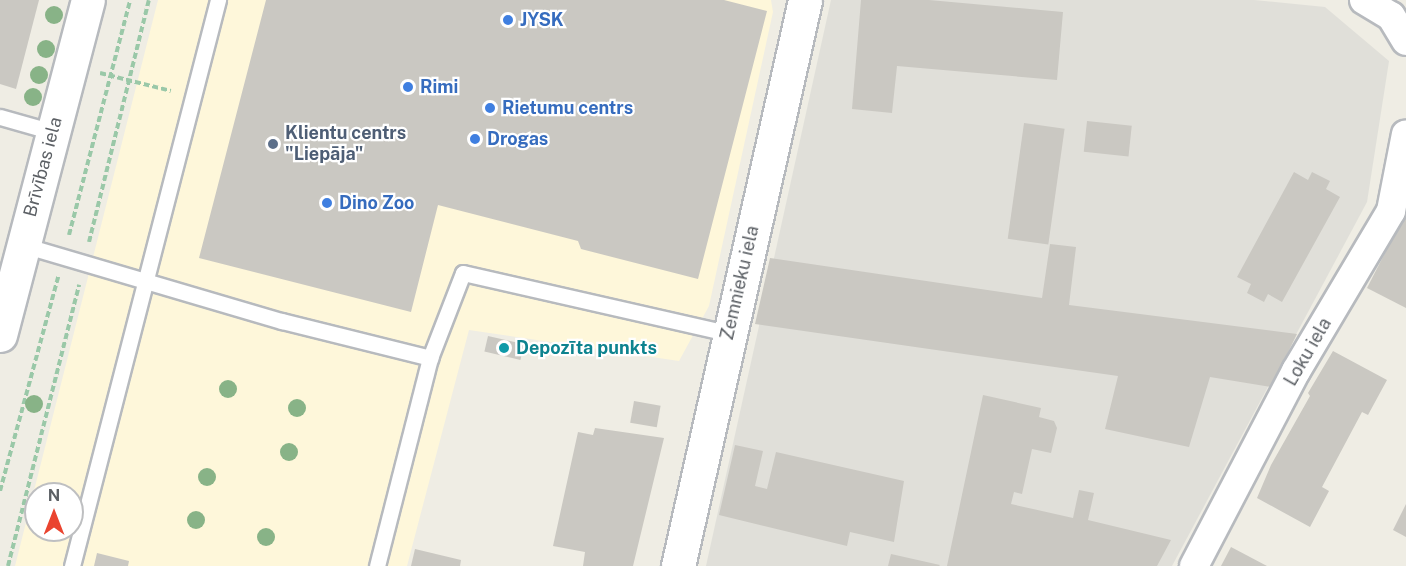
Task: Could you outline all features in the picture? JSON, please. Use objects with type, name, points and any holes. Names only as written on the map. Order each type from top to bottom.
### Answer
[{"type":"main road","name":"Brīvības iela","points":[[0,335],[88,0]]},
{"type":"main road","name":"Zemnieku iela","points":[[678,566],[728,333],[805,0]]},
{"type":"street","points":[[1364,0],[1391,16],[1406,41]]},
{"type":"street","name":"Loku iela","points":[[1194,566],[1296,371],[1391,211],[1406,134]]},
{"type":"lane","points":[[72,566],[144,279],[218,0]]},
{"type":"lane","points":[[0,117],[53,132]]},
{"type":"lane","points":[[23,245],[282,321],[430,358]]},
{"type":"lane","points":[[377,566],[430,358],[463,273],[728,333]]},
{"type":"path","points":[[70,66],[192,96]]},
{"type":"shaded area","points":[[158,0],[771,0],[773,12],[709,306],[679,361],[469,330],[407,566],[15,566],[24,530],[24,542],[84,542],[84,482],[36,482]]},
{"type":"shaded area","points":[[831,0],[1254,0],[1325,7],[1389,61],[1367,202],[1172,566],[706,566]]},
{"type":"building","points":[[0,0],[39,0],[16,89],[0,84]]},
{"type":"building","name":"Rietumu centrs","points":[[266,0],[724,0],[767,11],[698,279],[581,249],[578,241],[438,205],[411,312],[199,258]]},
{"type":"building","points":[[861,0],[929,0],[1063,12],[1057,80],[897,66],[892,113],[852,109]]},
{"type":"building","points":[[1087,121],[1132,126],[1129,157],[1084,152]]},
{"type":"building","points":[[1024,123],[1065,129],[1048,245],[1008,239]]},
{"type":"building","points":[[1294,172],[1308,180],[1312,172],[1330,181],[1326,189],[1340,197],[1282,302],[1268,294],[1264,302],[1247,293],[1251,284],[1237,277]]},
{"type":"building","points":[[1406,212],[1406,308],[1367,288]]},
{"type":"building","points":[[1050,244],[1076,247],[1069,305],[1297,334],[1271,387],[1210,377],[1189,447],[1105,429],[1118,376],[755,324],[770,258],[1042,298]]},
{"type":"building","name":"Depozīta punkts","points":[[488,336],[524,344],[520,360],[484,352]]},
{"type":"building","points":[[1333,351],[1387,380],[1368,415],[1362,412],[1322,487],[1329,491],[1310,527],[1257,498],[1271,465],[1310,396],[1308,393]]},
{"type":"building","points":[[983,395],[1041,408],[1039,417],[1054,421],[1057,428],[1051,453],[1032,449],[1022,494],[1014,492],[1011,504],[1073,518],[1079,490],[1094,493],[1088,520],[1171,540],[1157,566],[947,566]]},
{"type":"building","points":[[634,401],[661,406],[657,427],[630,423]]},
{"type":"building","points":[[595,428],[664,438],[633,566],[583,566],[585,552],[553,546],[578,432],[593,435]]},
{"type":"building","points":[[735,445],[763,451],[755,486],[767,489],[776,452],[904,481],[894,542],[850,532],[847,546],[719,515]]},
{"type":"building","points":[[1406,504],[1406,537],[1393,530]]},
{"type":"building","points":[[1231,547],[1267,566],[1221,566]]},
{"type":"building","points":[[415,549],[461,560],[460,566],[411,566]]},
{"type":"building","points":[[97,553],[129,561],[128,566],[94,566]]},
{"type":"building","points":[[891,554],[940,565],[888,566]]},
{"type":"place","name":"JYSK","points":[[508,20]]},
{"type":"place","name":"Rimi","points":[[408,87]]},
{"type":"place","name":"Rietumu centrs","points":[[490,108]]},
{"type":"place","name":"Drogas","points":[[475,139]]},
{"type":"place","name":"Klientu centrs \"Liepāja\"","points":[[273,144]]},
{"type":"place","name":"Dino Zoo","points":[[327,203]]},
{"type":"place","name":"Depozīta punkts","points":[[504,348]]}]
